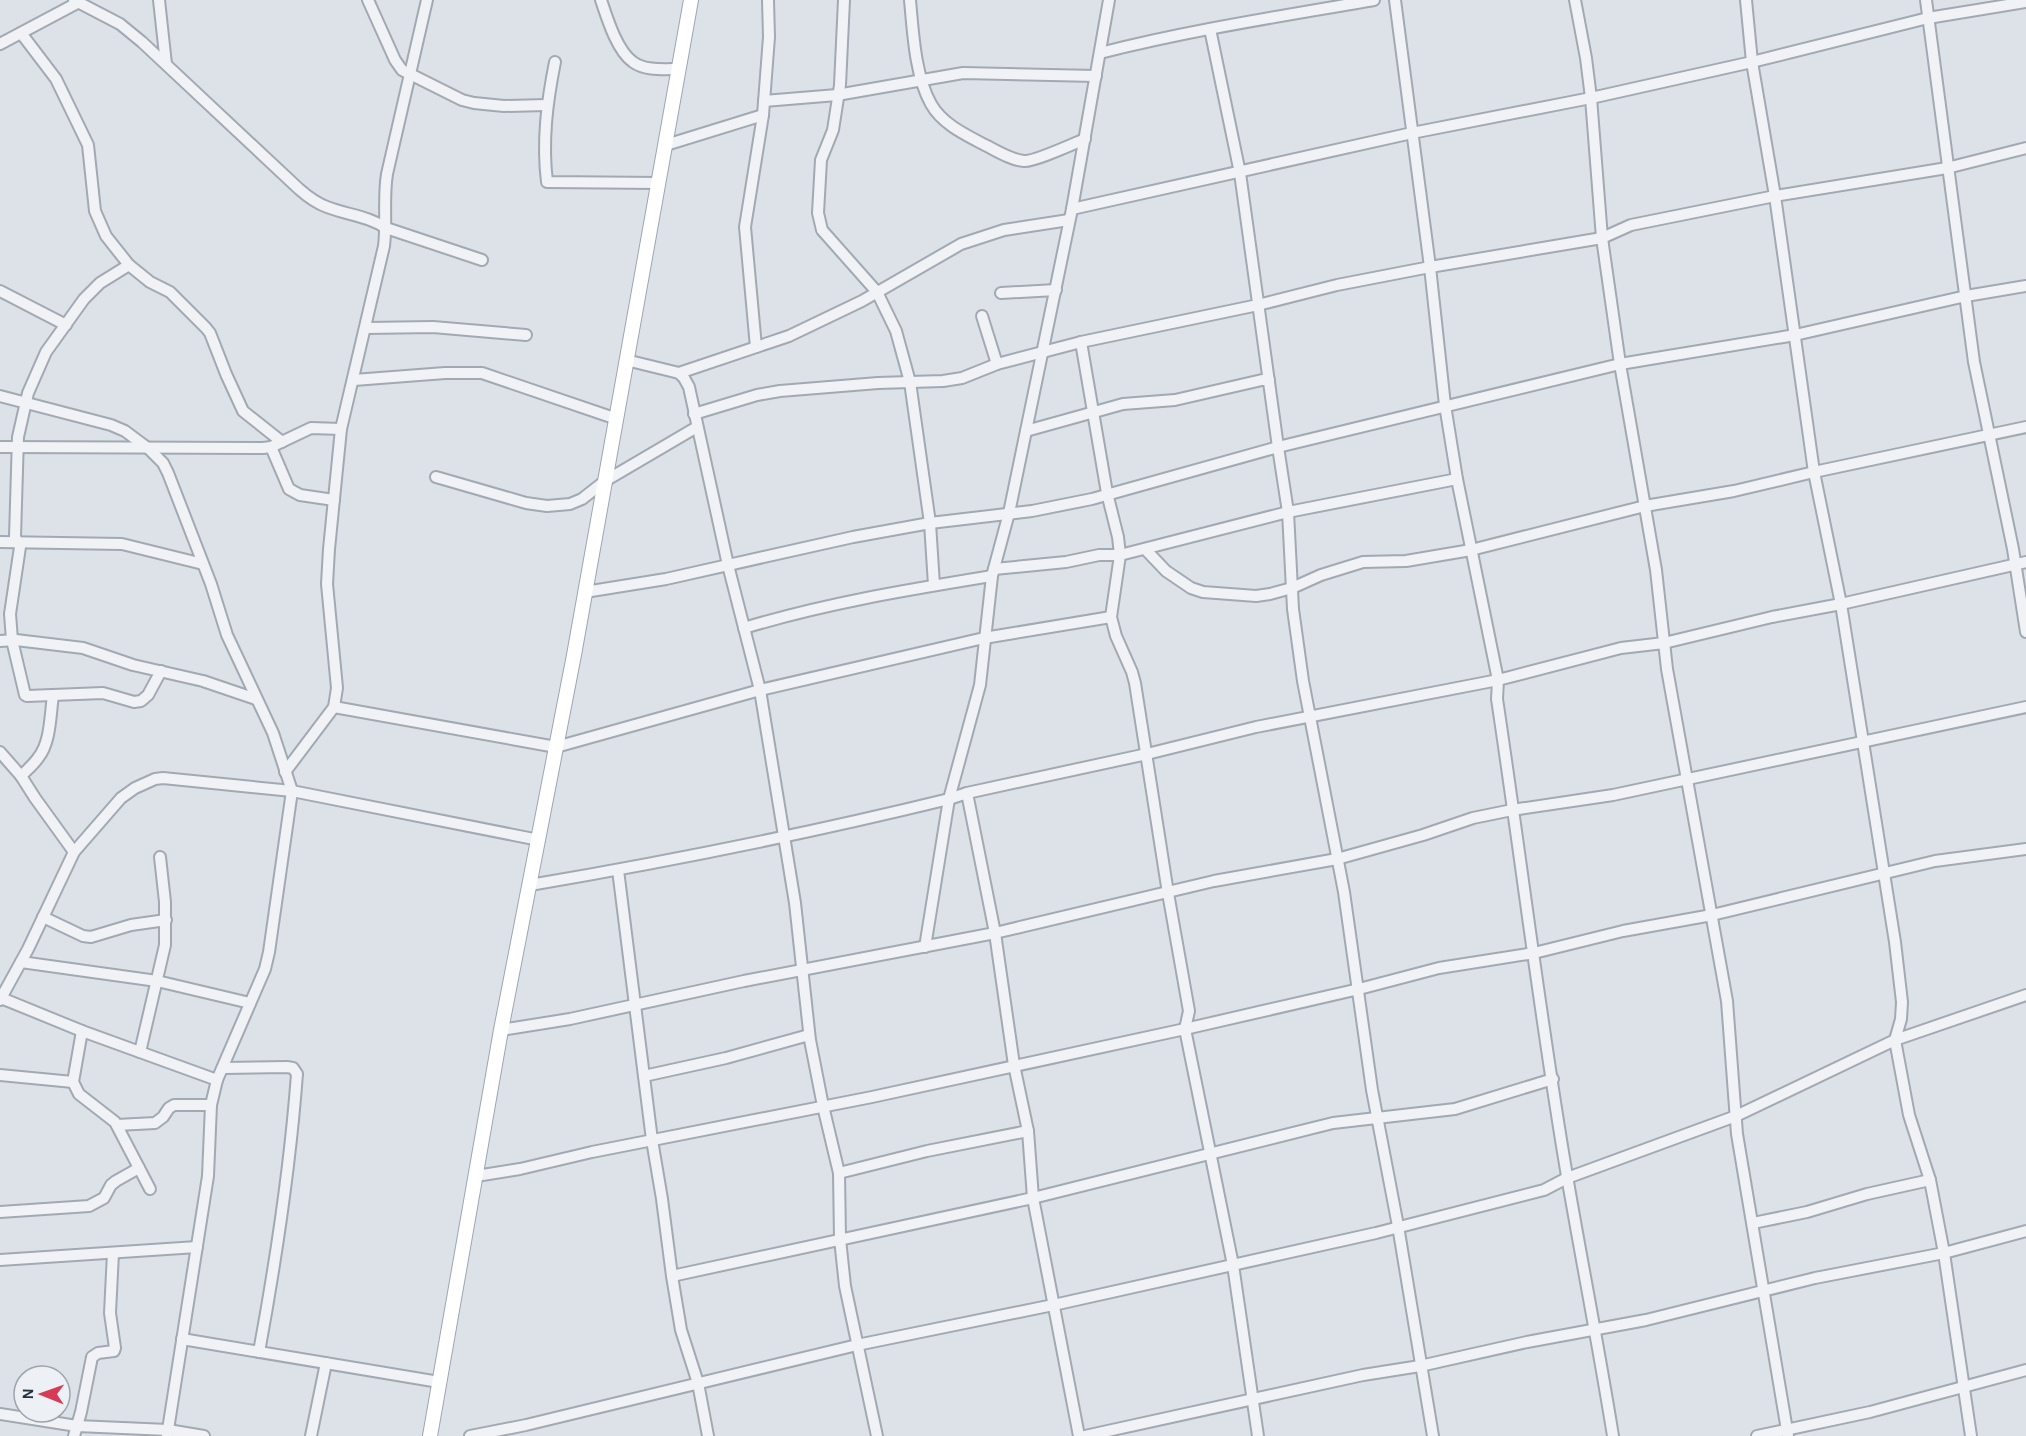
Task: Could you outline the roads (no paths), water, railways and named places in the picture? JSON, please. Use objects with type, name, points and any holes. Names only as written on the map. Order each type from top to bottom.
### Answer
[{"type":"main road","points":[[430,1436],[501,1030],[539,840],[617,419],[691,0]]},
{"type":"street","points":[[159,0],[166,64]]},
{"type":"street","points":[[368,0],[402,70],[474,104],[546,105]]},
{"type":"street","points":[[285,772],[334,707],[337,688],[327,584],[341,429],[384,246],[386,228],[384,193],[427,0]]},
{"type":"street","points":[[601,0],[609,26],[625,54],[633,63],[648,68],[679,69]]},
{"type":"street","points":[[756,347],[745,227],[763,115],[769,37],[768,0]]},
{"type":"street","points":[[844,0],[840,85],[833,130],[821,160],[819,224],[877,292],[893,321],[910,382],[930,524],[934,585]]},
{"type":"street","points":[[910,0],[912,29],[921,82],[931,104],[961,133],[1006,156],[1024,161],[1084,140]]},
{"type":"street","points":[[925,946],[949,799],[980,685],[993,572],[1009,513],[1056,290],[1109,0]]},
{"type":"street","points":[[1100,53],[1210,29],[1374,0]]},
{"type":"street","points":[[1395,0],[1456,479],[1498,680],[1497,699],[1512,810],[1567,1178],[1596,1330],[1613,1436]]},
{"type":"street","points":[[1575,0],[1591,98],[1602,238],[1620,364],[1646,506],[1664,643],[1687,780],[1727,1001],[1736,1116],[1788,1433]]},
{"type":"street","points":[[1746,0],[1752,62],[1814,472],[1841,604],[1884,875],[1902,1002],[1901,1019],[1895,1040],[1909,1115],[1930,1180],[1944,1253],[1971,1436]]},
{"type":"street","points":[[1926,0],[1974,362],[2020,563],[2026,632]]},
{"type":"street","points":[[0,45],[77,1],[120,24],[314,201],[374,220],[386,228],[482,260]]},
{"type":"street","points":[[679,373],[789,336],[877,292],[961,244],[1004,230],[1412,133],[1591,98],[1752,62],[1929,18],[2026,2]]},
{"type":"street","points":[[1210,29],[1240,173],[1288,512],[1292,588],[1303,681],[1337,859],[1359,989],[1377,1118],[1398,1226],[1433,1436]]},
{"type":"street","points":[[21,33],[56,79],[88,145],[95,211],[106,236],[129,265],[150,282],[170,292],[206,328],[243,411],[282,442]]},
{"type":"street","points":[[555,62],[546,105],[544,135],[547,182],[659,183]]},
{"type":"street","points":[[764,101],[837,95],[963,73],[1096,76]]},
{"type":"street","points":[[666,145],[763,115]]},
{"type":"street","points":[[694,414],[757,395],[867,384],[952,380],[997,364],[1081,342],[1258,305],[1337,285],[1602,238],[1631,225],[1774,196],[1947,168],[2026,148]]},
{"type":"street","points":[[129,265],[93,289],[46,352],[25,402],[18,436],[15,537],[20,547],[10,614],[12,640],[25,695],[103,693],[134,702],[141,701],[148,695],[160,671]]},
{"type":"street","points":[[585,592],[666,579],[853,537],[1042,509],[1092,499],[1278,447],[1620,364],[1795,335],[1966,296],[2026,286]]},
{"type":"street","points":[[1001,293],[1056,290]]},
{"type":"street","points":[[0,291],[66,325]]},
{"type":"street","points":[[982,316],[997,364]]},
{"type":"street","points":[[366,328],[433,327],[526,335]]},
{"type":"street","points":[[1081,342],[1107,493],[1118,537],[1119,555],[1111,616],[1116,636],[1132,672],[1147,754],[1189,1011],[1185,1029],[1233,1264],[1258,1436]]},
{"type":"street","points":[[626,360],[679,373],[689,387],[728,565],[760,690],[795,903],[809,1035],[822,1107],[839,1173],[840,1239],[845,1286],[877,1436]]},
{"type":"street","points":[[354,380],[445,373],[482,373],[617,419]]},
{"type":"street","points":[[1026,431],[1123,404],[1174,400],[1269,380]]},
{"type":"street","points":[[0,396],[111,425],[135,437],[162,463],[203,564],[227,635],[273,733],[292,791],[265,969],[217,1080],[212,1105],[208,1176],[168,1433]]},
{"type":"street","points":[[436,477],[526,503],[547,506],[570,504],[582,500],[605,481],[697,427]]},
{"type":"street","points":[[1145,549],[1166,571],[1191,588],[1203,592],[1256,596],[1292,588],[1321,575],[1363,562],[1406,561],[1471,550],[1646,506],[1734,492],[1814,472],[2026,427]]},
{"type":"street","points":[[0,447],[149,449],[271,447],[311,428],[341,429]]},
{"type":"street","points":[[271,447],[289,489],[300,495],[334,500]]},
{"type":"street","points":[[744,628],[798,612],[993,572],[1099,555],[1119,555],[1288,512],[1456,479]]},
{"type":"street","points":[[0,542],[122,544],[203,564]]},
{"type":"street","points":[[530,885],[784,837],[967,793],[1147,754],[1205,738],[1498,680],[1621,648],[1664,643],[2020,563]]},
{"type":"street","points":[[334,707],[556,747],[760,690],[984,639],[1111,616]]},
{"type":"street","points":[[0,641],[12,640],[83,648],[133,665],[203,681],[256,699]]},
{"type":"street","points":[[21,776],[39,758],[43,750],[47,739],[53,696]]},
{"type":"street","points":[[501,1030],[559,1021],[802,970],[995,933],[1214,881],[1337,859],[1423,835],[1473,818],[1613,795],[2026,707]]},
{"type":"street","points":[[0,752],[21,776],[74,852]]},
{"type":"street","points":[[217,1080],[1,999],[74,852],[121,798],[135,788],[163,778],[292,791],[539,840]]},
{"type":"street","points":[[967,793],[995,933],[1014,1065],[1029,1131],[1033,1198],[1079,1436]]},
{"type":"street","points":[[476,1176],[822,1107],[1185,1029],[1439,968],[1534,953],[1623,931],[1712,915],[1935,861],[2026,849]]},
{"type":"street","points":[[140,1052],[165,945],[166,920],[160,857]]},
{"type":"street","points":[[618,870],[634,1005],[672,1276],[681,1330],[698,1383],[708,1436]]},
{"type":"street","points":[[43,917],[83,936],[91,937],[131,925],[166,920]]},
{"type":"street","points":[[21,962],[157,981],[250,1003]]},
{"type":"street","points":[[470,1436],[527,1430],[698,1383],[857,1345],[1053,1305],[1424,1221],[1544,1190],[1567,1178],[1736,1116],[1895,1040],[2026,996]]},
{"type":"street","points":[[82,1031],[73,1083],[79,1094],[117,1125],[150,1189]]},
{"type":"street","points":[[644,1076],[726,1058],[809,1035]]},
{"type":"street","points":[[224,1068],[287,1067],[293,1068],[297,1074],[291,1147],[277,1252],[259,1352]]},
{"type":"street","points":[[0,1075],[73,1083]]},
{"type":"street","points":[[672,1276],[1033,1198],[1334,1123],[1455,1109],[1553,1079]]},
{"type":"street","points":[[117,1125],[155,1123],[174,1105],[212,1105]]},
{"type":"street","points":[[839,1173],[927,1151],[1029,1131]]},
{"type":"street","points":[[0,1212],[89,1206],[104,1198],[116,1181],[139,1168]]},
{"type":"street","points":[[1753,1223],[1807,1212],[1857,1197],[1930,1180]]},
{"type":"street","points":[[1085,1436],[1363,1375],[1420,1366],[1527,1342],[1596,1330],[1723,1302],[1815,1278],[1944,1253],[2026,1231]]},
{"type":"street","points":[[0,1260],[197,1247]]},
{"type":"street","points":[[75,1431],[92,1358],[98,1353],[114,1351],[116,1348],[110,1313],[113,1253]]},
{"type":"street","points":[[182,1340],[439,1382]]},
{"type":"street","points":[[311,1436],[326,1364]]},
{"type":"street","points":[[1757,1436],[1788,1433],[2026,1370]]},
{"type":"street","points":[[0,1413],[75,1431],[204,1436]]}]
